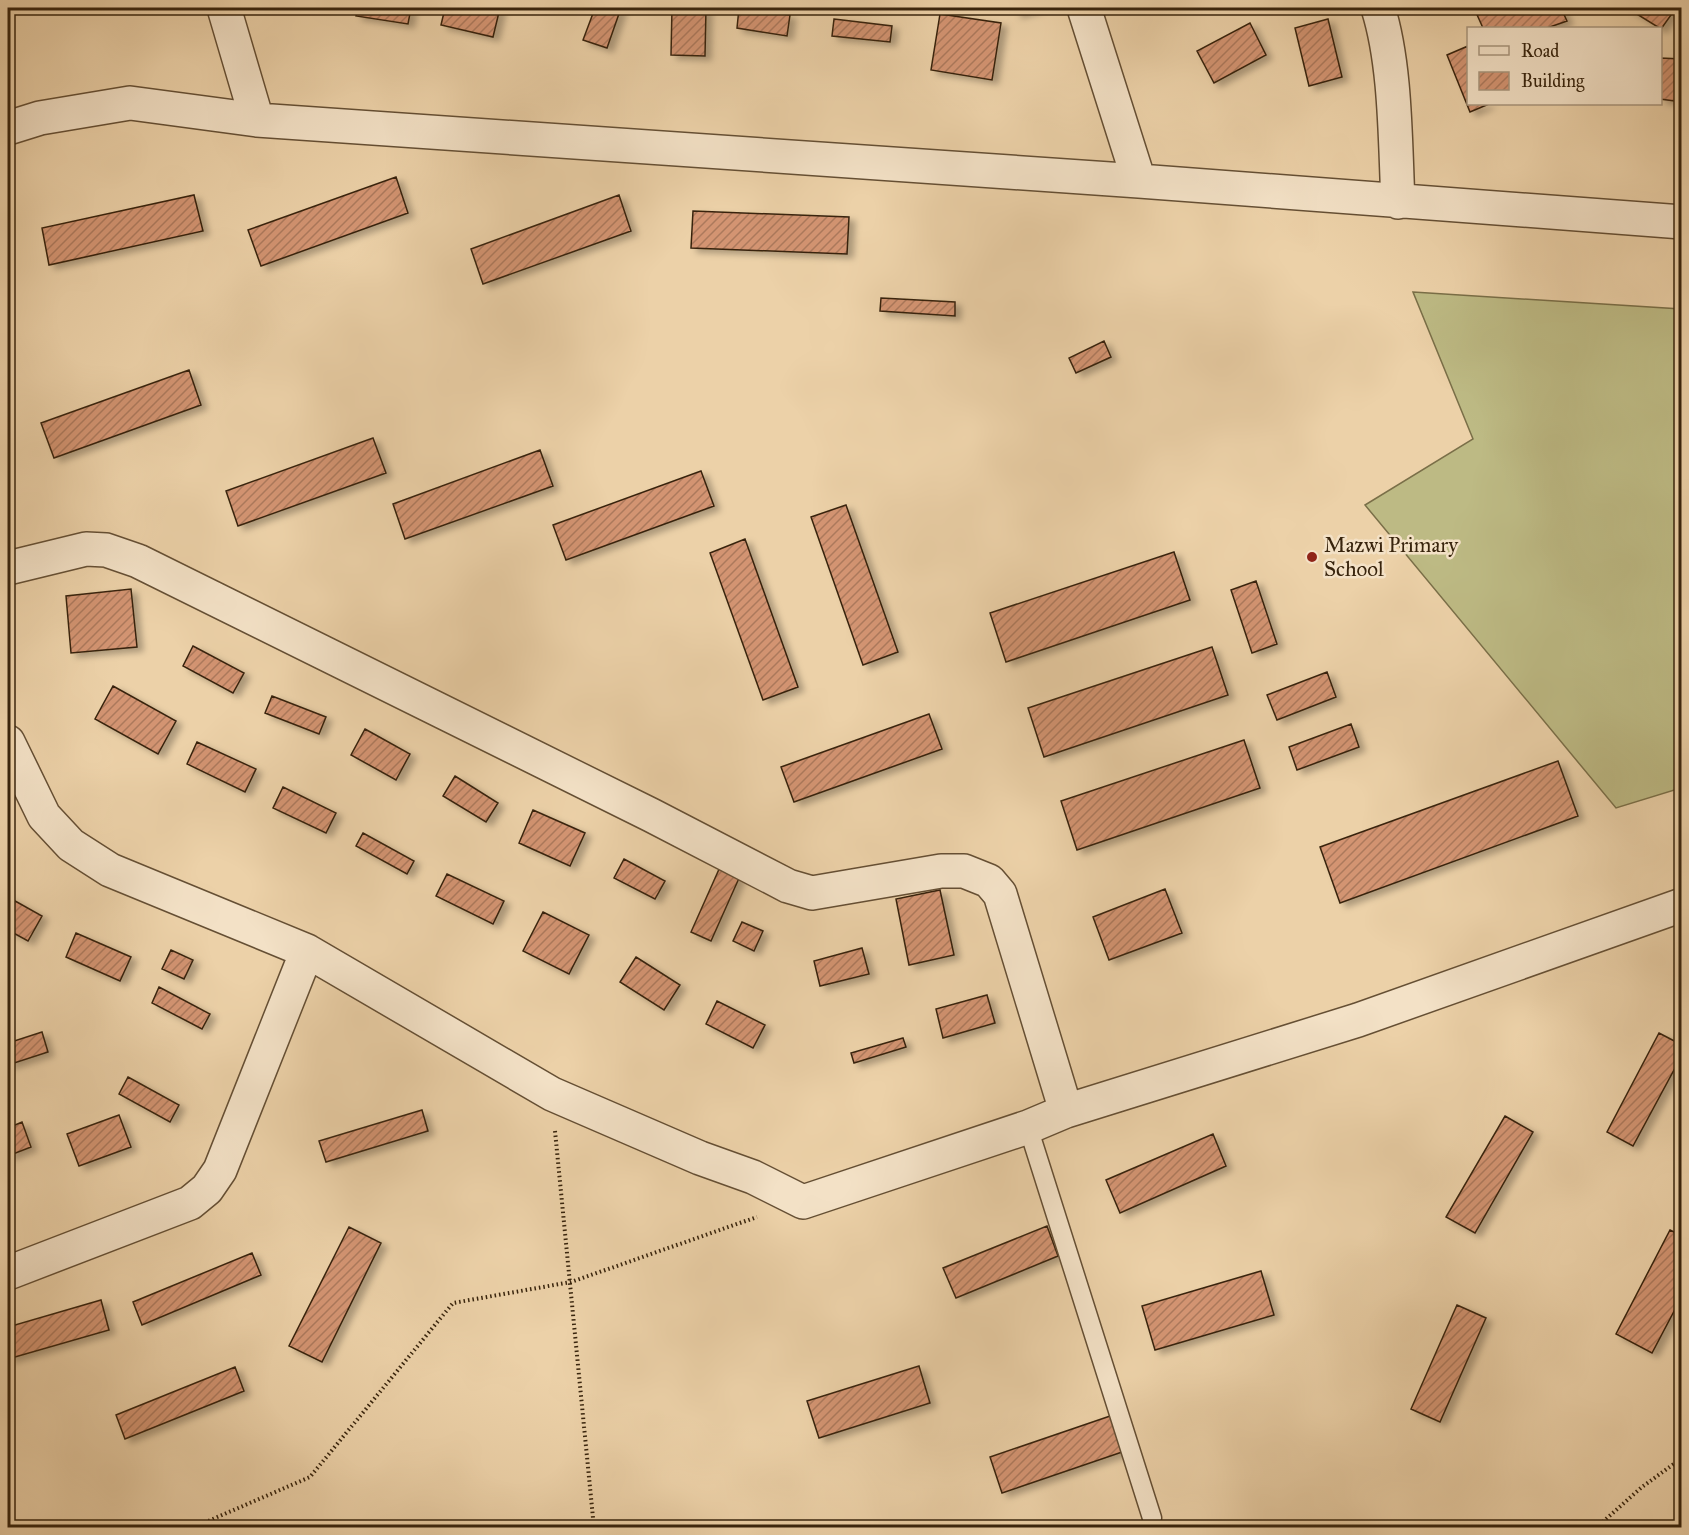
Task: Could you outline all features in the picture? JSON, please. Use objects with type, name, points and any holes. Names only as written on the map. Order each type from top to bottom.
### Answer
[{"type":"street","points":[[224,8],[257,120]]},
{"type":"street","points":[[1084,8],[1139,181]]},
{"type":"street","points":[[1378,8],[1385,30],[1388,52],[1398,202]]},
{"type":"street","points":[[8,128],[40,118],[130,103],[257,120],[1139,181],[1682,222]]},
{"type":"street","points":[[8,568],[86,549],[106,550],[138,561],[651,815],[788,886],[812,893],[941,871],[964,871],[989,881],[1000,894],[1066,1112]]},
{"type":"street","points":[[8,742],[44,816],[71,845],[110,870],[307,951],[552,1094],[700,1158],[753,1177],[803,1202],[1028,1127],[1066,1112],[1358,1020],[1682,905]]},
{"type":"street","points":[[8,1273],[190,1203],[207,1189],[220,1170],[307,951]]},
{"type":"lane","points":[[1028,1127],[1152,1518]]},
{"type":"path","points":[[552,1094],[594,1527]]},
{"type":"path","points":[[192,1527],[310,1477],[453,1303],[571,1282],[803,1202]]},
{"type":"path","points":[[1596,1527],[1642,1487],[1682,1458]]},
{"type":"shaded area","points":[[1413,292],[1681,309],[1681,788],[1616,808],[1365,505],[1473,439]]},
{"type":"building","points":[[358,8],[411,8],[408,24],[356,16]]},
{"type":"building","points":[[445,8],[500,8],[493,37],[441,25]]},
{"type":"building","points":[[595,8],[621,8],[607,48],[583,40]]},
{"type":"building","points":[[672,8],[706,8],[705,56],[671,55]]},
{"type":"building","points":[[739,8],[790,15],[787,36],[737,28]]},
{"type":"building","points":[[1015,8],[1037,8],[1016,14]]},
{"type":"building","points":[[1474,8],[1561,8],[1567,21],[1550,27],[1483,27]]},
{"type":"building","points":[[1627,8],[1676,8],[1662,28]]},
{"type":"building","points":[[940,14],[1001,23],[992,80],[931,70]]},
{"type":"building","points":[[834,19],[892,26],[890,42],[832,36]]},
{"type":"building","points":[[1328,19],[1342,77],[1309,86],[1295,28]]},
{"type":"building","points":[[1250,23],[1266,55],[1214,83],[1197,51]]},
{"type":"building","points":[[1467,46],[1467,105],[1447,55]]},
{"type":"building","points":[[1662,58],[1682,59],[1682,102],[1662,99]]},
{"type":"building","points":[[1467,105],[1487,105],[1470,112]]},
{"type":"building","points":[[396,177],[408,213],[261,266],[248,230]]},
{"type":"building","points":[[194,195],[203,231],[49,265],[42,228]]},
{"type":"building","points":[[619,195],[631,231],[483,284],[471,249]]},
{"type":"building","points":[[693,211],[849,217],[847,254],[691,248]]},
{"type":"building","points":[[881,298],[955,302],[955,316],[880,311]]},
{"type":"building","points":[[1104,341],[1111,357],[1076,373],[1069,358]]},
{"type":"building","points":[[189,370],[201,405],[54,458],[41,423]]},
{"type":"building","points":[[373,438],[386,473],[238,526],[226,491]]},
{"type":"building","points":[[540,450],[553,486],[405,539],[393,504]]},
{"type":"building","points":[[701,471],[714,506],[566,560],[553,525]]},
{"type":"building","points":[[846,505],[898,652],[863,665],[811,517]]},
{"type":"building","points":[[745,539],[798,687],[763,700],[710,553]]},
{"type":"building","points":[[1174,552],[1190,600],[1006,662],[990,613]]},
{"type":"building","points":[[1256,581],[1277,644],[1252,653],[1231,590]]},
{"type":"building","points":[[131,589],[137,647],[71,653],[66,596]]},
{"type":"building","points":[[193,646],[244,673],[233,693],[183,666]]},
{"type":"building","points":[[1212,647],[1228,695],[1044,757],[1028,708]]},
{"type":"building","points":[[1327,672],[1336,697],[1277,720],[1267,695]]},
{"type":"building","points":[[113,686],[176,721],[158,754],[95,719]]},
{"type":"building","points":[[272,696],[326,717],[319,734],[265,713]]},
{"type":"building","points":[[929,714],[942,749],[794,802],[781,767]]},
{"type":"building","points":[[1351,724],[1359,747],[1297,770],[1289,747]]},
{"type":"building","points":[[365,729],[410,754],[396,780],[351,755]]},
{"type":"building","points":[[1244,740],[1260,788],[1077,850],[1061,801]]},
{"type":"building","points":[[197,742],[256,769],[245,792],[187,764]]},
{"type":"building","points":[[1558,761],[1578,816],[1340,903],[1320,847]]},
{"type":"building","points":[[455,776],[498,803],[486,822],[443,796]]},
{"type":"building","points":[[283,787],[336,813],[326,833],[273,808]]},
{"type":"building","points":[[533,810],[585,833],[570,866],[519,843]]},
{"type":"building","points":[[363,833],[414,861],[407,874],[356,846]]},
{"type":"building","points":[[624,859],[665,881],[655,899],[614,878]]},
{"type":"building","points":[[720,867],[740,876],[711,941],[691,932]]},
{"type":"building","points":[[447,874],[504,901],[493,924],[436,896]]},
{"type":"building","points":[[1165,889],[1182,933],[1109,960],[1093,917]]},
{"type":"building","points":[[940,890],[954,955],[909,965],[896,899]]},
{"type":"building","points":[[8,897],[42,916],[28,941],[8,930]]},
{"type":"building","points":[[543,912],[589,935],[569,974],[523,951]]},
{"type":"building","points":[[742,922],[763,931],[754,951],[733,941]]},
{"type":"building","points":[[76,933],[131,957],[120,981],[66,957]]},
{"type":"building","points":[[862,948],[869,974],[820,986],[814,961]]},
{"type":"building","points":[[171,950],[193,960],[184,979],[162,969]]},
{"type":"building","points":[[636,957],[680,985],[664,1010],[620,982]]},
{"type":"building","points":[[159,987],[210,1014],[202,1029],[152,1003]]},
{"type":"building","points":[[987,995],[995,1023],[943,1038],[936,1009]]},
{"type":"building","points":[[717,1001],[765,1025],[753,1048],[706,1024]]},
{"type":"building","points":[[42,1032],[48,1052],[8,1065],[8,1043]]},
{"type":"building","points":[[1659,1033],[1682,1045],[1682,1055],[1633,1146],[1607,1132]]},
{"type":"building","points":[[903,1038],[906,1047],[854,1063],[851,1053]]},
{"type":"building","points":[[128,1077],[179,1105],[170,1122],[119,1094]]},
{"type":"building","points":[[422,1110],[428,1131],[326,1162],[319,1141]]},
{"type":"building","points":[[119,1115],[131,1147],[79,1166],[67,1134]]},
{"type":"building","points":[[1505,1116],[1533,1132],[1475,1233],[1446,1217]]},
{"type":"building","points":[[22,1122],[31,1147],[8,1156],[8,1128]]},
{"type":"building","points":[[1213,1134],[1226,1166],[1120,1213],[1106,1180]]},
{"type":"building","points":[[1047,1226],[1058,1256],[956,1298],[943,1268]]},
{"type":"building","points":[[349,1227],[381,1243],[322,1362],[289,1346]]},
{"type":"building","points":[[1670,1230],[1682,1236],[1682,1296],[1652,1353],[1616,1334]]},
{"type":"building","points":[[252,1253],[261,1275],[142,1325],[133,1302]]},
{"type":"building","points":[[1261,1271],[1274,1315],[1155,1350],[1142,1306]]},
{"type":"building","points":[[101,1300],[109,1330],[8,1359],[8,1327]]},
{"type":"building","points":[[1457,1305],[1486,1318],[1440,1422],[1411,1409]]},
{"type":"building","points":[[919,1366],[930,1403],[819,1438],[807,1401]]},
{"type":"building","points":[[235,1367],[244,1391],[125,1439],[116,1415]]},
{"type":"building","points":[[1116,1414],[1128,1450],[1002,1493],[990,1457]]},
{"type":"place","name":"Mazwi Primary School","points":[[1312,557]]}]
